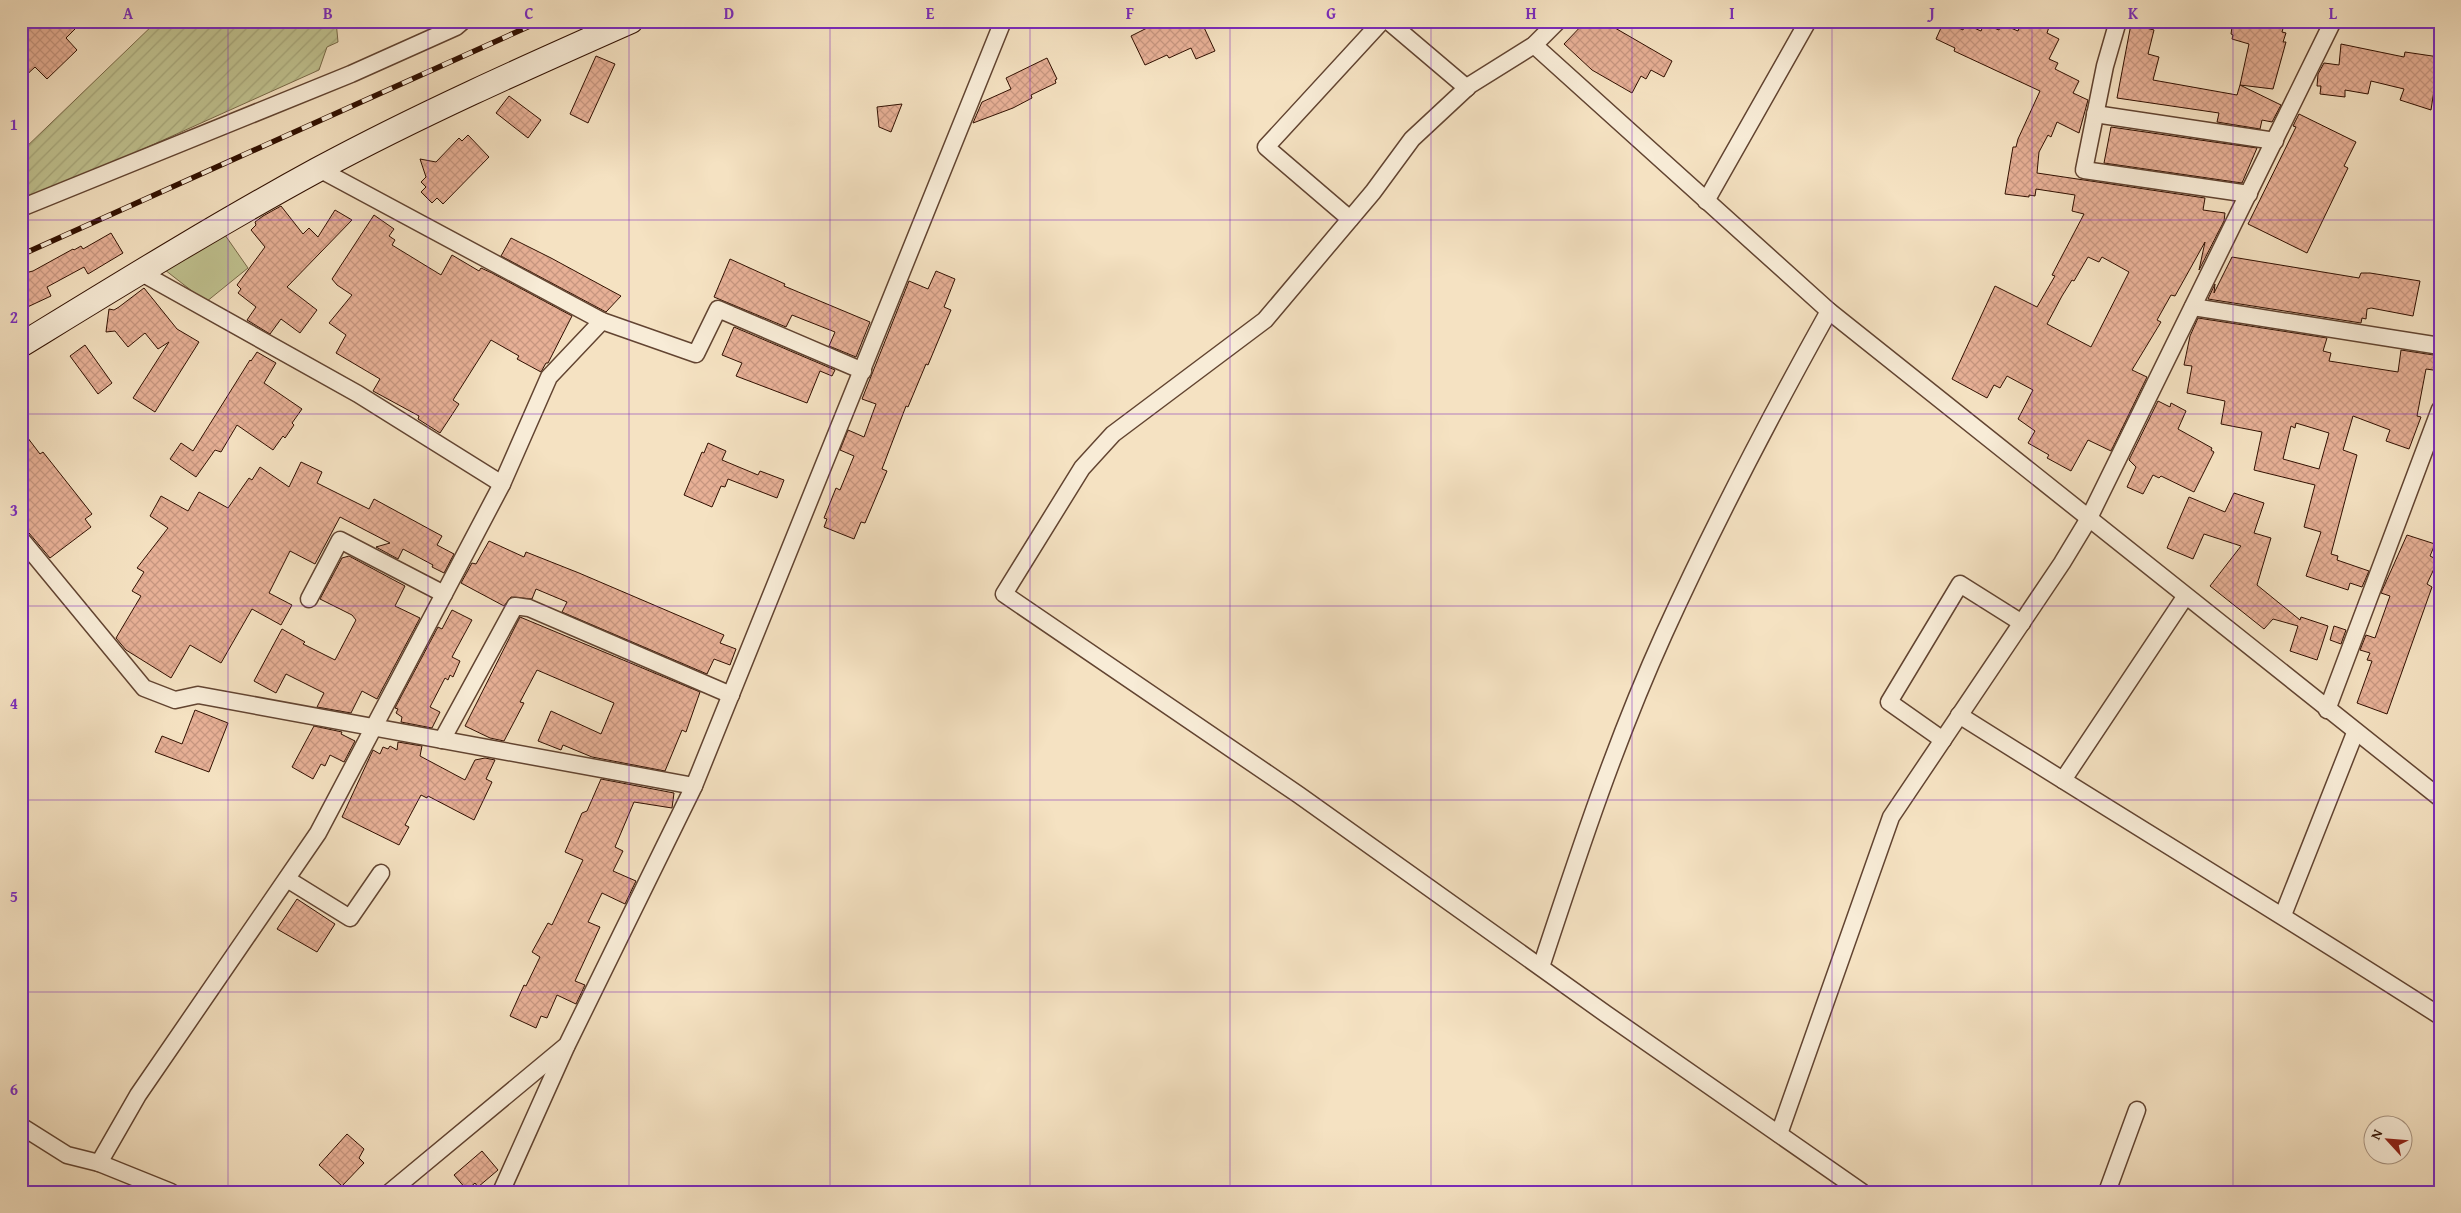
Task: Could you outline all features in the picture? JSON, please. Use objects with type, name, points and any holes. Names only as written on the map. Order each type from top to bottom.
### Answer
[{"type":"street","points":[[21,208],[352,74],[456,27],[463,21]]},
{"type":"street","points":[[21,344],[140,272],[319,169],[502,78],[631,21]]},
{"type":"street","points":[[501,1192],[567,1045],[694,786],[1003,21]]},
{"type":"street","points":[[1350,219],[1266,147],[1382,21]]},
{"type":"street","points":[[1388,21],[1467,88]]},
{"type":"street","points":[[1558,21],[1534,45],[1467,88],[1412,139],[1373,192],[1265,320],[1114,434],[1082,468],[1004,594],[1307,801],[1862,1192]]},
{"type":"street","points":[[1706,201],[1808,21]]},
{"type":"street","points":[[2118,21],[2105,66],[2084,170],[2249,194]]},
{"type":"street","points":[[1779,1134],[1891,817],[2022,623],[2088,520],[2333,21]]},
{"type":"street","points":[[1534,45],[1829,312],[2355,733],[2440,798]]},
{"type":"street","points":[[2095,114],[2275,141]]},
{"type":"street","points":[[319,169],[602,321],[696,354],[718,309],[863,371]]},
{"type":"street","points":[[140,272],[358,394],[502,484]]},
{"type":"street","points":[[2193,307],[2440,346]]},
{"type":"street","points":[[1541,967],[1594,808],[1664,635],[1726,505],[1829,312]]},
{"type":"street","points":[[99,1163],[138,1095],[318,834],[502,484],[549,377],[602,321]]},
{"type":"street","points":[[2327,710],[2440,409]]},
{"type":"street","points":[[21,539],[144,688],[175,700],[198,695],[694,786]]},
{"type":"street","points":[[309,600],[340,540],[444,594]]},
{"type":"street","points":[[1943,740],[1889,702],[1960,584],[2022,623]]},
{"type":"street","points":[[2062,780],[2185,597]]},
{"type":"street","points":[[442,740],[515,606],[529,608],[731,694]]},
{"type":"street","points":[[1959,715],[2283,915],[2440,1016]]},
{"type":"street","points":[[2283,915],[2355,733]]},
{"type":"street","points":[[287,879],[350,918],[381,873]]},
{"type":"street","points":[[390,1192],[542,1063],[567,1045]]},
{"type":"street","points":[[2107,1192],[2137,1110]]},
{"type":"street","points":[[21,1126],[67,1155],[99,1163],[171,1192]]},
{"type":"green space","points":[[157,21],[336,21],[338,42],[327,47],[319,70],[21,204],[21,152]]},
{"type":"green space","points":[[225,235],[248,268],[206,302],[165,270]]},
{"type":"building","points":[[21,21],[83,21],[66,38],[77,50],[47,79],[35,67],[21,80]]},
{"type":"building","points":[[1152,21],[1201,21],[1215,51],[1196,59],[1191,48],[1169,58],[1167,55],[1145,65],[1131,36],[1153,25]]},
{"type":"building","points":[[1586,21],[1603,21],[1672,61],[1664,77],[1651,70],[1646,79],[1641,76],[1632,93],[1592,70],[1564,44]]},
{"type":"building","points":[[1944,21],[1963,30],[1965,24],[1981,31],[1984,24],[1999,30],[2001,24],[2018,31],[2022,21],[2051,21],[2047,33],[2059,39],[2049,59],[2058,63],[2055,69],[2079,81],[2073,93],[2088,100],[2079,133],[2057,122],[2051,137],[2048,135],[2039,152],[2037,173],[2205,198],[2203,210],[2225,213],[2224,221],[2199,270],[2205,242],[2175,296],[2171,295],[2157,320],[2161,322],[2132,370],[2147,377],[2111,451],[2088,440],[2071,471],[2047,458],[2049,455],[2028,443],[2035,431],[2018,419],[2033,390],[2007,376],[2000,388],[1994,385],[1987,398],[1952,379],[1995,286],[2037,307],[2055,276],[2052,275],[2084,214],[2072,211],[2075,195],[2036,189],[2035,196],[2029,195],[2029,197],[2005,194],[2013,147],[2016,147],[2040,91],[1954,51],[1955,48],[1936,39]],"holes":[[[2088,257],[2099,262],[2102,257],[2129,272],[2091,347],[2047,324],[2062,296],[2072,280],[2074,281]]]},
{"type":"building","points":[[2233,21],[2266,21],[2284,25],[2282,32],[2286,33],[2283,42],[2286,42],[2273,89],[2240,85],[2249,44],[2232,39]]},
{"type":"building","points":[[2131,24],[2154,30],[2148,54],[2159,57],[2153,80],[2237,95],[2240,85],[2281,105],[2272,122],[2262,120],[2260,129],[2217,122],[2219,113],[2117,98]]},
{"type":"building","points":[[2341,44],[2404,57],[2405,52],[2439,57],[2431,110],[2400,100],[2404,89],[2371,81],[2368,94],[2345,90],[2345,97],[2320,94],[2321,86],[2317,86],[2318,74],[2324,63],[2339,65]]},
{"type":"building","points":[[596,56],[615,64],[588,123],[570,114]]},
{"type":"building","points":[[1047,58],[1057,79],[1055,80],[1056,83],[1031,95],[1032,98],[1013,108],[973,123],[982,102],[1011,89],[1006,78]]},
{"type":"building","points":[[509,96],[541,120],[528,138],[496,113]]},
{"type":"building","points":[[902,104],[891,132],[879,127],[877,107]]},
{"type":"building","points":[[2299,114],[2356,142],[2344,166],[2348,168],[2307,253],[2248,224],[2296,127],[2293,126]]},
{"type":"building","points":[[2111,127],[2257,148],[2242,183],[2104,163]]},
{"type":"building","points":[[468,135],[489,157],[443,204],[437,198],[432,203],[421,192],[426,187],[421,182],[426,177],[420,159],[436,162],[459,138],[462,141]]},
{"type":"building","points":[[281,206],[303,234],[309,228],[318,237],[335,210],[352,220],[287,287],[317,310],[300,333],[281,319],[270,334],[247,320],[256,307],[238,293],[241,289],[237,285],[265,247],[251,230],[256,225],[255,222]]},
{"type":"building","points":[[374,215],[394,229],[389,236],[395,240],[392,245],[441,275],[452,255],[479,271],[481,268],[492,273],[572,316],[548,363],[546,363],[541,372],[517,359],[519,356],[491,340],[453,400],[459,404],[440,433],[418,419],[419,416],[373,391],[380,379],[336,353],[346,335],[329,323],[352,295],[337,285],[332,279]]},
{"type":"building","points":[[111,233],[123,253],[88,274],[84,267],[47,287],[51,296],[21,310],[21,274],[33,271],[73,249],[81,246],[83,249]]},
{"type":"building","points":[[511,238],[621,296],[606,312],[501,256]]},
{"type":"building","points":[[2232,257],[2359,278],[2361,273],[2370,273],[2420,281],[2413,316],[2371,308],[2367,309],[2366,319],[2362,318],[2361,323],[2208,299],[2215,284],[2214,293]]},
{"type":"building","points":[[730,259],[785,284],[784,286],[870,322],[856,357],[829,346],[835,332],[792,315],[786,327],[714,297]]},
{"type":"building","points":[[936,271],[955,279],[944,307],[951,310],[928,365],[926,364],[908,407],[906,406],[882,469],[887,471],[865,523],[861,522],[854,539],[824,527],[827,519],[824,518],[836,488],[840,490],[854,456],[840,450],[848,430],[864,437],[876,404],[862,399],[909,281],[928,289]]},
{"type":"building","points":[[144,288],[177,329],[199,342],[155,412],[133,398],[169,342],[158,349],[145,333],[128,347],[115,331],[106,332],[109,309],[114,310],[119,307]]},
{"type":"building","points":[[2198,318],[2327,338],[2323,351],[2331,353],[2329,361],[2398,372],[2401,350],[2440,356],[2440,371],[2426,369],[2417,416],[2421,417],[2409,449],[2386,441],[2390,430],[2353,416],[2343,450],[2357,455],[2331,554],[2338,556],[2337,560],[2369,571],[2362,587],[2350,583],[2348,590],[2306,576],[2321,532],[2304,527],[2315,485],[2254,470],[2262,432],[2221,424],[2225,401],[2187,393],[2192,366],[2184,365],[2190,336]],"holes":[[[2296,423],[2329,433],[2319,469],[2283,459],[2291,426],[2295,428]]]},
{"type":"building","points":[[734,327],[835,370],[832,376],[820,371],[807,403],[736,376],[742,363],[722,355]]},
{"type":"building","points":[[85,345],[112,383],[98,394],[70,356]]},
{"type":"building","points":[[257,352],[276,363],[264,383],[302,409],[292,423],[294,425],[285,438],[283,436],[273,450],[237,425],[221,452],[215,450],[196,477],[170,459],[181,443],[193,451],[250,360]]},
{"type":"building","points":[[2158,401],[2170,407],[2171,403],[2186,411],[2178,429],[2212,448],[2211,450],[2214,452],[2194,492],[2161,476],[2159,478],[2153,475],[2143,494],[2127,487],[2136,467],[2129,460]]},
{"type":"building","points":[[21,429],[40,454],[43,452],[92,514],[85,519],[91,527],[50,558],[29,533],[21,529]]},
{"type":"building","points":[[708,443],[726,451],[722,460],[758,475],[760,471],[784,480],[777,498],[728,479],[725,487],[721,486],[712,507],[684,495],[702,452],[704,453]]},
{"type":"building","points":[[301,462],[322,472],[317,483],[369,509],[374,499],[442,536],[437,545],[454,554],[444,573],[403,549],[398,559],[376,547],[390,543],[340,517],[315,564],[290,551],[269,593],[292,605],[281,625],[252,609],[221,663],[190,645],[171,678],[126,650],[116,638],[141,596],[132,591],[144,572],[137,568],[168,528],[150,516],[161,496],[188,511],[199,492],[228,508],[249,478],[252,480],[260,467],[289,487]]},
{"type":"building","points":[[2234,493],[2264,503],[2254,533],[2271,538],[2257,585],[2300,620],[2301,617],[2328,626],[2317,660],[2290,651],[2298,626],[2273,619],[2264,629],[2210,586],[2241,546],[2204,534],[2193,559],[2167,548],[2189,497],[2225,512]]},
{"type":"building","points":[[2407,535],[2435,544],[2430,556],[2438,560],[2427,584],[2432,587],[2387,714],[2357,703],[2372,661],[2367,660],[2370,653],[2360,650],[2366,635],[2375,638],[2390,596],[2381,593]]},
{"type":"building","points":[[489,541],[524,557],[526,552],[579,573],[724,635],[720,643],[736,649],[730,665],[714,659],[707,674],[562,612],[567,602],[536,589],[532,599],[511,597],[504,606],[461,583],[472,563],[476,564]]},
{"type":"building","points":[[349,556],[405,586],[395,606],[420,618],[377,699],[362,691],[351,713],[317,707],[324,693],[286,674],[276,693],[254,681],[282,629],[305,642],[303,644],[335,660],[356,620],[352,615],[320,599],[342,558]]},
{"type":"building","points":[[452,610],[472,620],[452,657],[460,661],[453,677],[450,675],[448,680],[445,678],[430,707],[440,712],[432,728],[401,722],[402,717],[396,713],[398,709],[395,708],[438,627],[442,629]]},
{"type":"building","points":[[520,617],[700,692],[686,732],[682,730],[665,771],[592,757],[563,745],[561,750],[538,741],[551,711],[601,734],[614,703],[537,670],[520,702],[524,703],[504,741],[490,738],[465,726]]},
{"type":"building","points":[[2334,626],[2346,630],[2341,644],[2330,640]]},
{"type":"building","points":[[195,710],[228,723],[209,772],[155,752],[162,736],[182,744]]},
{"type":"building","points":[[314,726],[342,732],[341,734],[355,741],[344,762],[330,755],[325,766],[321,764],[313,779],[292,767]]},
{"type":"building","points":[[398,742],[422,746],[420,756],[465,780],[475,760],[485,758],[495,760],[486,779],[492,782],[474,820],[428,796],[427,798],[421,795],[405,825],[409,827],[399,845],[342,817],[373,750],[380,754],[383,747],[388,749],[390,746],[397,750]]},
{"type":"building","points":[[601,779],[674,793],[672,808],[634,802],[615,847],[623,851],[613,871],[636,881],[625,904],[602,893],[588,922],[600,927],[575,981],[585,985],[576,1004],[557,995],[547,1018],[541,1016],[536,1028],[510,1016],[524,985],[526,986],[540,957],[532,952],[548,923],[552,925],[583,860],[565,852],[582,813],[587,811]]},
{"type":"building","points":[[297,899],[335,924],[317,952],[277,929]]},
{"type":"building","points":[[347,1134],[364,1149],[359,1158],[364,1163],[342,1186],[319,1165]]},
{"type":"building","points":[[482,1151],[498,1170],[478,1187],[475,1183],[467,1190],[454,1175]]},
{"type":"railway","points":[[21,255],[541,21]]}]
